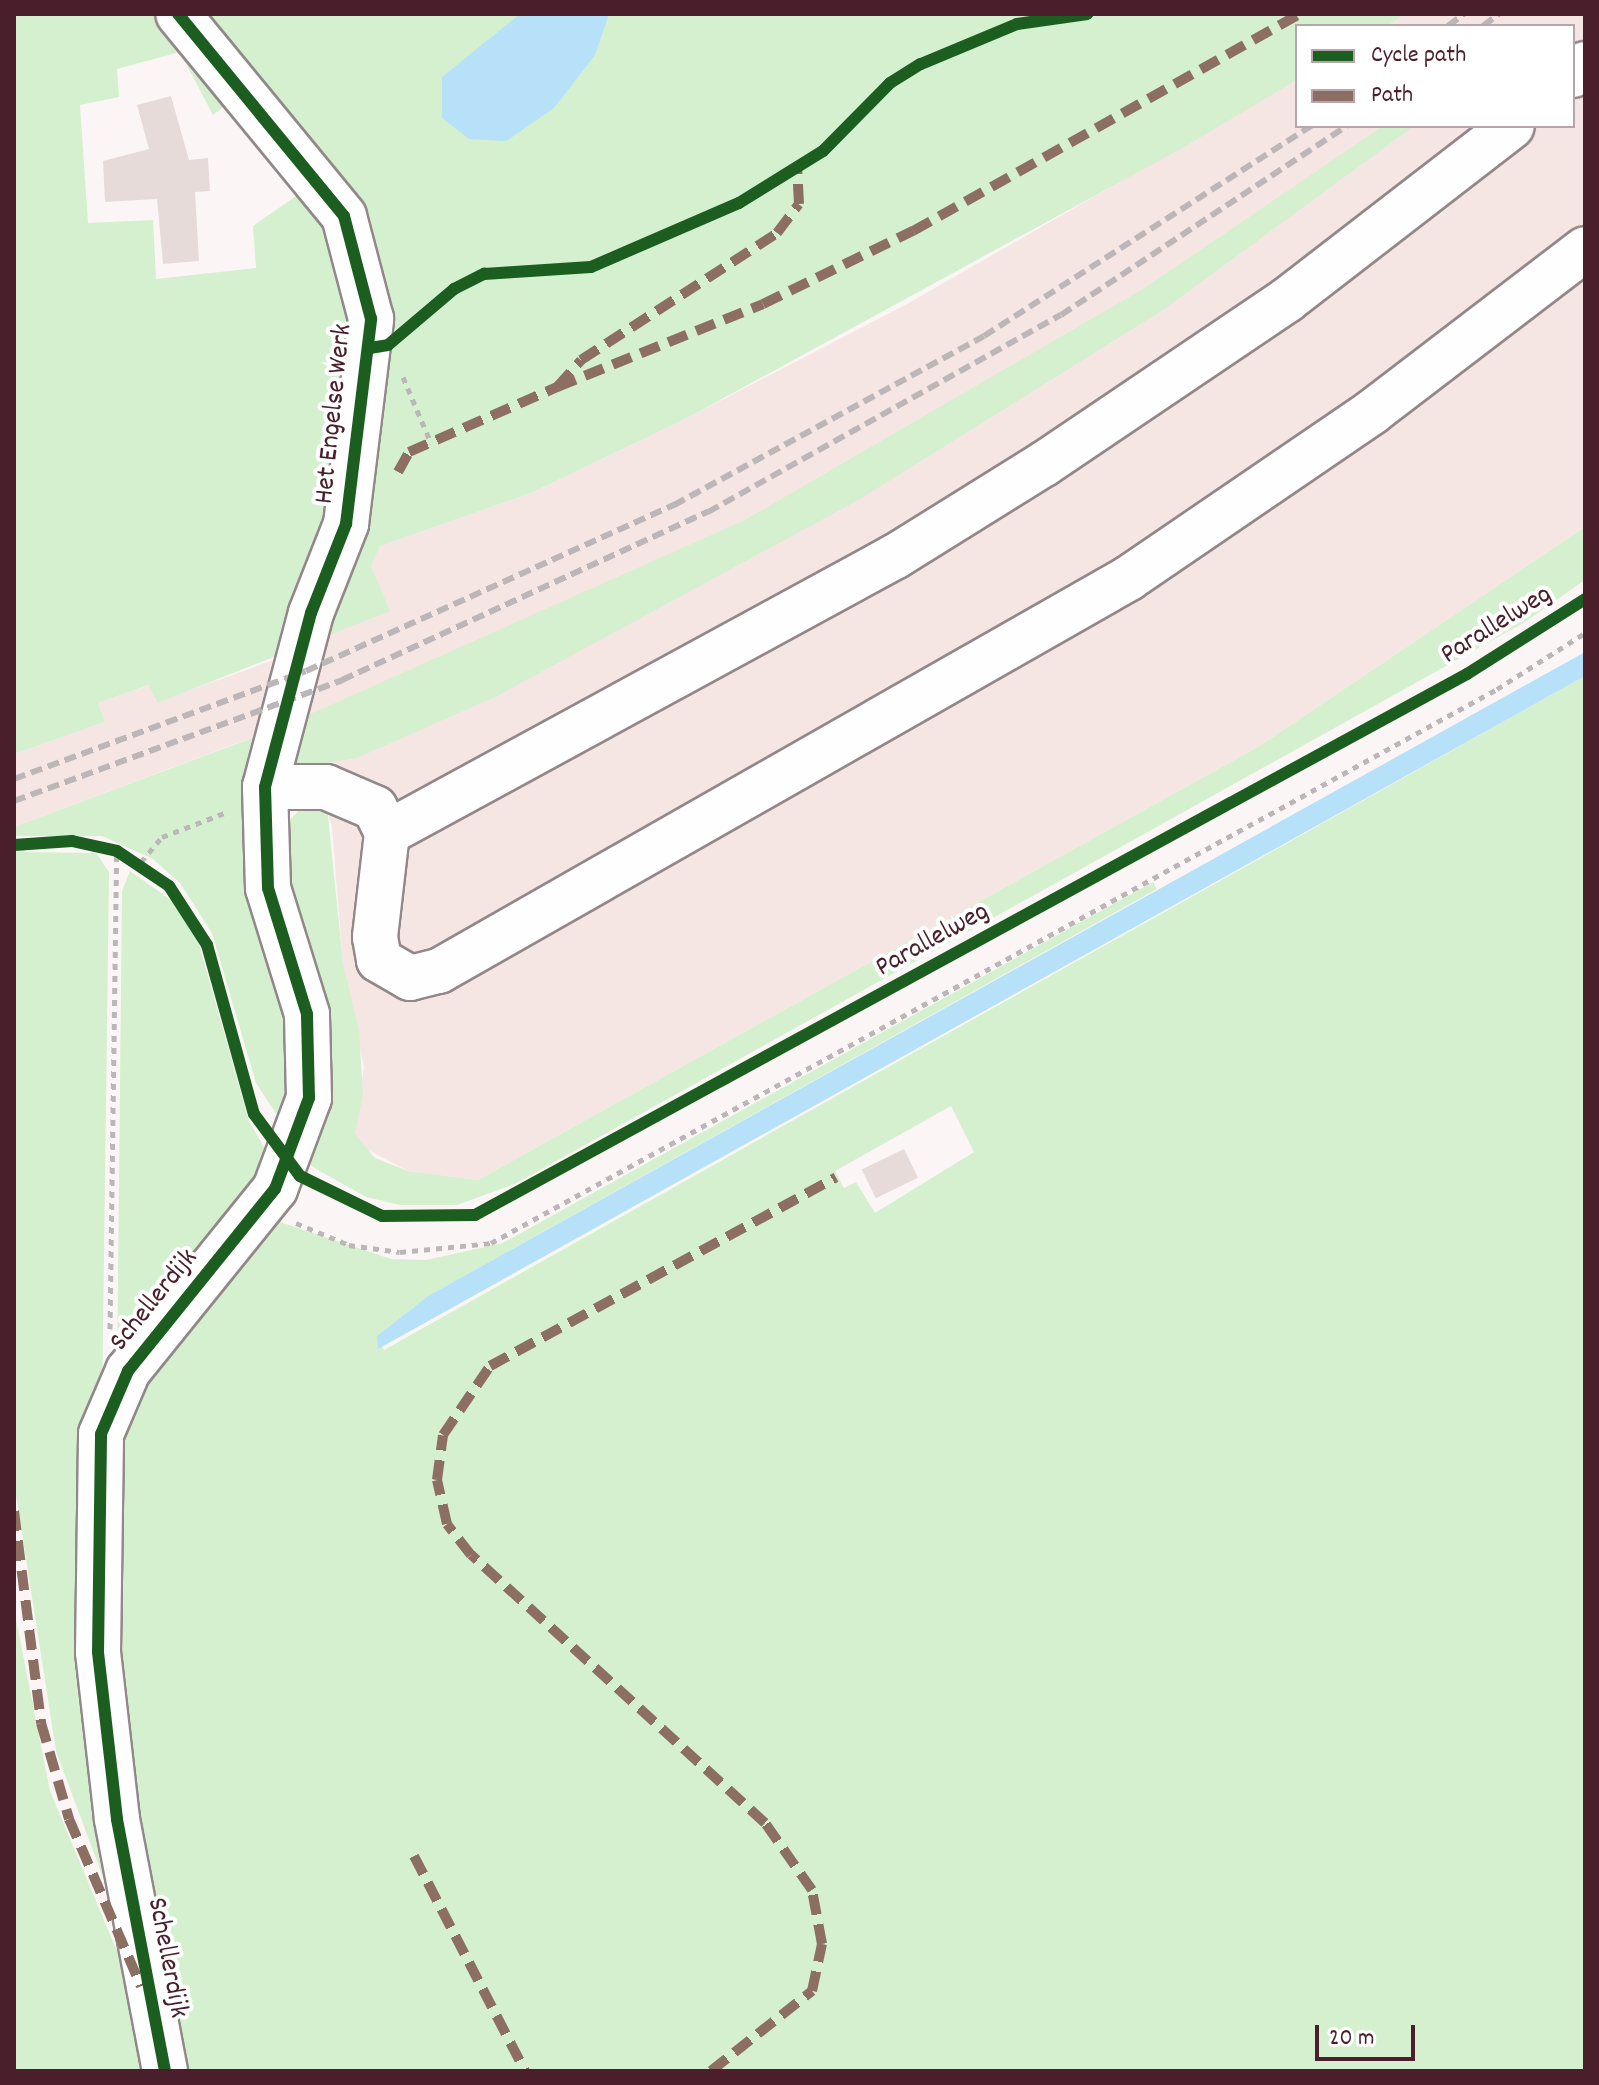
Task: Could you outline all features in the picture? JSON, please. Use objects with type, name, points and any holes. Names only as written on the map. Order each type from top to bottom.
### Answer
[{"type":"street","name":"Het Engelse Werk","points":[[178,14],[332,197],[356,239],[368,286],[370,348],[346,524],[278,728]]},
{"type":"street","points":[[387,833],[896,556],[1044,464],[1287,300],[1509,128]]},
{"type":"street","points":[[265,787],[353,795],[375,808],[387,833],[376,948],[388,969],[422,977],[815,763],[1129,578],[1372,412],[1585,249]]},
{"type":"street","name":"Schellerdijk","points":[[165,2071],[117,1819],[98,1652],[101,1434],[128,1371],[262,1207],[288,1163],[312,1072],[307,1014],[268,888],[265,787],[278,728]]},
{"type":"path","points":[[411,393],[431,443]]},
{"type":"path","points":[[262,1207],[349,1245],[420,1253],[491,1243],[1497,689],[1585,633]]},
{"type":"path","points":[[141,862],[162,837],[204,819]]},
{"type":"path","points":[[102,847],[141,862],[155,872]]},
{"type":"path","points":[[110,1339],[117,851]]},
{"type":"shaded area","points":[[1405,14],[1585,14],[1585,527],[1258,747],[478,1180],[408,1171],[361,1146],[355,1134],[364,1067],[343,963],[332,827],[302,719],[323,642],[380,546],[531,493],[689,417],[907,304],[1295,81],[1295,128],[1575,128],[1575,24],[1390,24]]},
{"type":"shaded area","points":[[288,655],[288,724],[14,827],[14,754],[105,722],[98,703],[150,685],[156,702]]},
{"type":"green space","points":[[14,14],[1405,14],[1390,24],[1295,24],[1295,81],[1184,147],[689,417],[531,493],[380,546],[371,566],[390,611],[157,703],[149,685],[98,703],[105,722],[14,754]],"holes":[[[180,52],[213,115],[225,106],[309,187],[253,226],[256,268],[156,279],[153,220],[88,223],[80,105],[119,97],[117,69]]]},
{"type":"green space","points":[[1380,128],[1411,128],[1163,310],[860,499],[497,696],[357,758],[289,769],[288,724],[745,520],[1143,289]]},
{"type":"green space","points":[[1585,527],[1585,580],[1525,622],[515,1184],[457,1205],[400,1205],[366,1197],[311,1166],[283,827],[310,799],[326,796],[343,963],[359,1031],[363,1094],[355,1134],[375,1158],[408,1171],[478,1180],[1258,747]]},
{"type":"green space","points":[[1585,676],[1585,2071],[171,2071],[120,1756],[116,1425],[265,1217],[391,1259],[426,1260],[503,1243],[1153,882],[1157,889],[428,1296],[377,1336],[384,1350]],"holes":[[[951,1106],[974,1152],[875,1213],[856,1182],[844,1188],[835,1171]]]},
{"type":"green space","points":[[263,734],[303,1058],[281,1121],[256,1083],[212,933],[180,883],[153,859],[102,836],[14,836],[14,827]]},
{"type":"green space","points":[[25,846],[25,852],[96,853],[109,872],[102,1410],[124,1934],[56,1751],[14,1482],[14,850]]},
{"type":"green space","points":[[130,871],[171,900],[198,941],[249,1121],[270,1158],[117,1375],[122,891]]},
{"type":"green space","points":[[14,1609],[50,1791],[122,1963],[157,2071],[14,2071]]},
{"type":"water","points":[[520,14],[609,14],[595,55],[554,108],[506,141],[469,139],[442,118],[442,77]]},
{"type":"water","points":[[1585,652],[1585,676],[378,1349],[377,1336],[428,1296]]},
{"type":"building","points":[[171,96],[189,160],[208,158],[210,191],[195,192],[199,261],[163,264],[157,199],[105,202],[103,161],[149,149],[137,105]]},
{"type":"building","points":[[904,1149],[918,1178],[876,1198],[862,1170]]},
{"type":"railway","points":[[1451,24],[1464,14]]},
{"type":"railway","points":[[1486,24],[1499,14]]},
{"type":"railway","points":[[14,779],[306,671],[674,505],[984,336],[1308,128]]},
{"type":"railway","points":[[14,801],[342,680],[708,512],[1061,315],[1344,128]]},
{"type":"marked path","points":[[557,387],[763,304],[913,231],[1299,14]]},
{"type":"marked path","points":[[398,472],[409,452],[557,387],[581,360],[777,233],[799,204],[797,169]]},
{"type":"marked path","points":[[711,2071],[812,1991],[822,1944],[812,1890],[765,1823],[471,1555],[447,1524],[437,1480],[443,1435],[490,1366],[836,1177]]},
{"type":"marked path","points":[[14,1511],[41,1723],[69,1819],[141,1986]]},
{"type":"marked path","points":[[414,1856],[525,2071]]},
{"type":"cycle path","points":[[165,2071],[117,1819],[98,1652],[101,1434],[128,1371],[275,1189],[309,1098],[307,1014],[268,888],[265,787],[311,613],[346,524],[371,319],[344,216],[178,14]]},
{"type":"cycle path","points":[[370,348],[388,345],[454,289],[484,274],[591,267],[739,203],[823,151],[890,83],[921,64],[1017,24],[1087,14]]},
{"type":"cycle path","name":"Parallelweg","points":[[14,845],[72,841],[117,851],[169,886],[207,945],[254,1114],[300,1176],[382,1216],[475,1215],[1467,674],[1585,599]]}]
